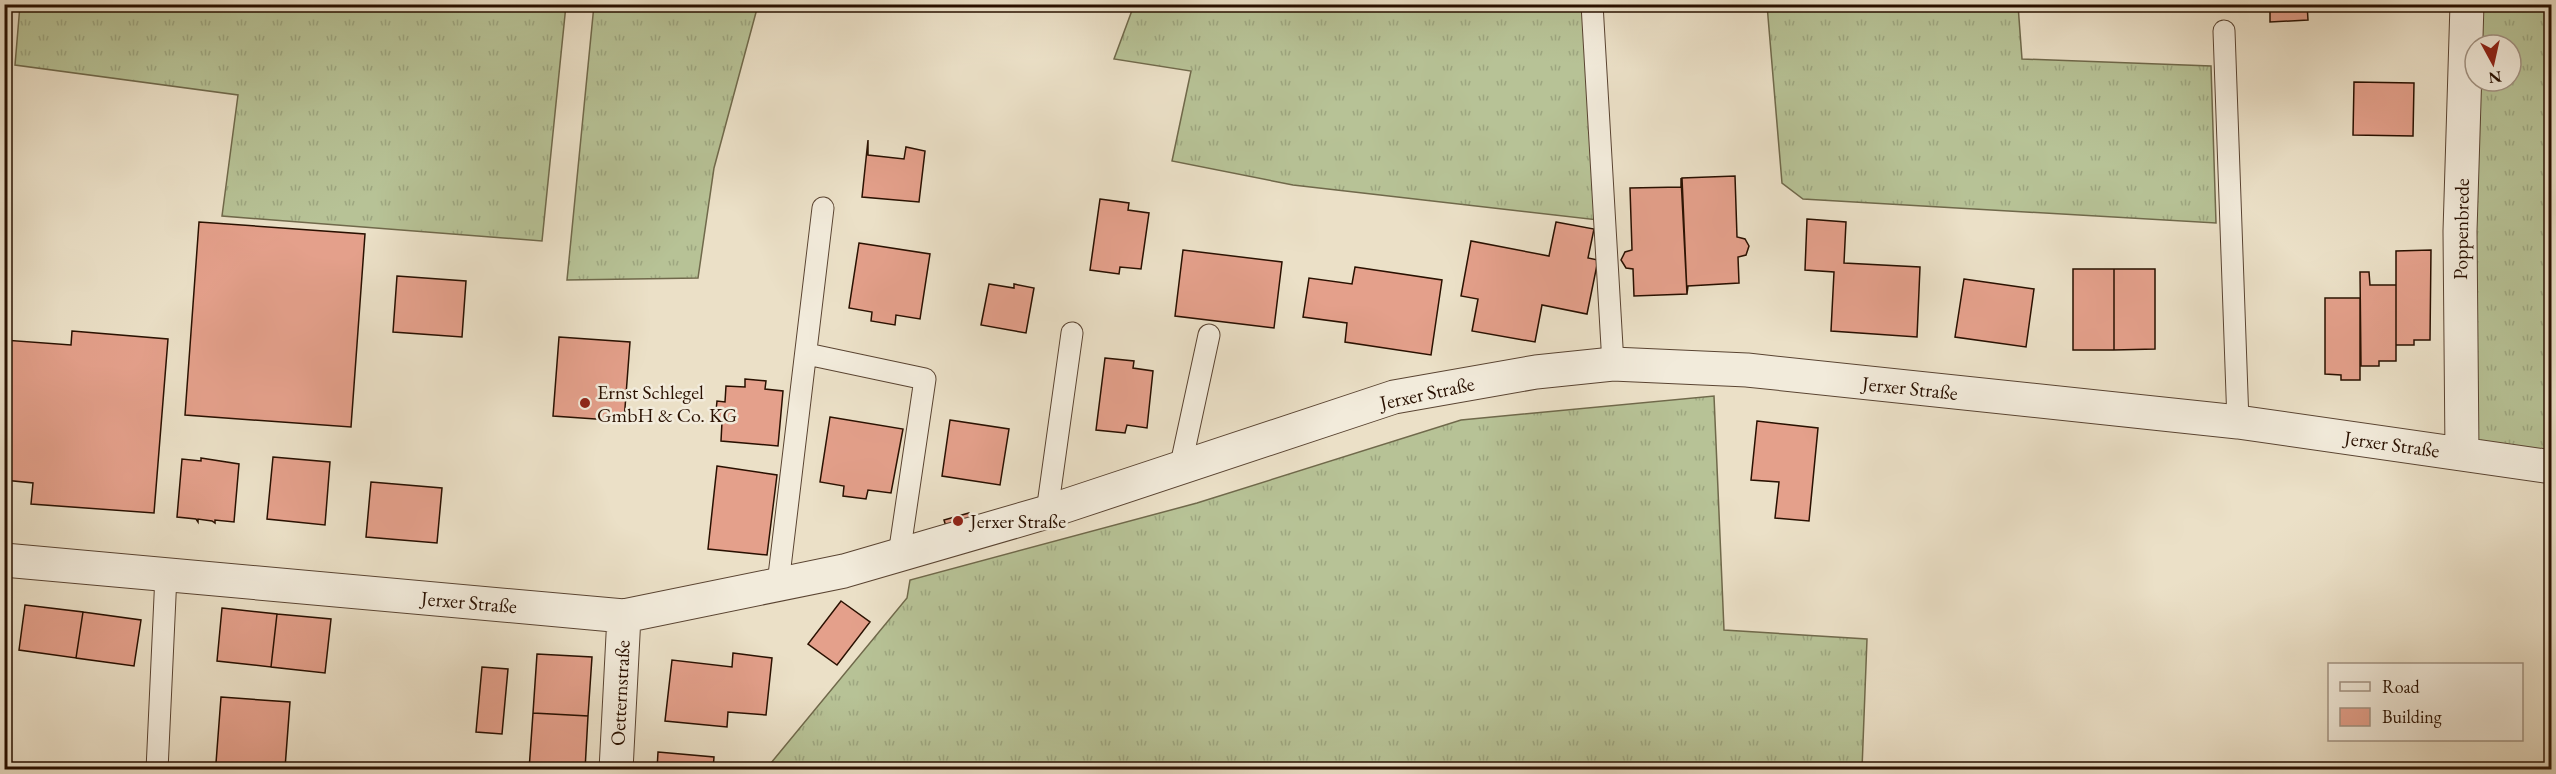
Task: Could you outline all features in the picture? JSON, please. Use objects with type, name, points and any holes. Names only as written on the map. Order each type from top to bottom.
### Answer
[{"type":"street","name":"Poppenbrede","points":[[2462,453],[2460,231],[2467,4]]},
{"type":"street","name":"Jerxer Straße","points":[[4,560],[624,616],[844,571],[1047,512],[1394,397],[1536,372],[1613,364],[1747,370],[2238,422],[2552,467]]},
{"type":"street","name":"Oetternstraße","points":[[616,770],[624,616]]},
{"type":"lane","points":[[1592,4],[1613,364]]},
{"type":"lane","points":[[2224,31],[2238,422]]},
{"type":"lane","points":[[778,584],[823,208]]},
{"type":"lane","points":[[1047,512],[1072,333]]},
{"type":"lane","points":[[1180,468],[1209,335]]},
{"type":"lane","points":[[807,354],[925,379],[899,555]]},
{"type":"lane","points":[[157,770],[166,575]]},
{"type":"green space","points":[[20,5],[566,5],[542,241],[222,216],[238,95],[15,65]]},
{"type":"green space","points":[[594,5],[758,5],[714,168],[698,278],[567,280]]},
{"type":"green space","points":[[1134,5],[1583,5],[1598,220],[1293,185],[1172,161],[1191,71],[1114,59]]},
{"type":"green space","points":[[1767,5],[2018,5],[2022,59],[2211,66],[2216,223],[1803,199],[1782,183]]},
{"type":"green space","points":[[2472,5],[2551,5],[2551,462],[2462,453],[2470,93],[2523,93],[2523,33],[2471,33]]},
{"type":"green space","points":[[1714,396],[1724,630],[1867,639],[1862,769],[766,769],[907,598],[910,580],[1197,503],[1461,420]]},
{"type":"building","points":[[2270,4],[2307,4],[2308,20],[2270,22]]},
{"type":"building","points":[[2354,82],[2414,83],[2413,136],[2353,135]]},
{"type":"building","points":[[868,140],[868,155],[904,159],[906,147],[925,151],[919,202],[862,197]]},
{"type":"building","points":[[1735,176],[1737,237],[1745,239],[1749,246],[1746,255],[1738,257],[1739,283],[1688,286],[1687,294],[1682,178]]},
{"type":"building","points":[[1681,178],[1687,294],[1634,296],[1633,269],[1626,268],[1621,260],[1625,252],[1632,250],[1630,188],[1681,187]]},
{"type":"building","points":[[1100,199],[1129,203],[1128,210],[1149,213],[1141,269],[1120,267],[1119,274],[1090,270]]},
{"type":"building","points":[[1807,219],[1846,222],[1844,263],[1920,267],[1917,337],[1831,331],[1834,272],[1805,270]]},
{"type":"building","points":[[199,222],[365,234],[351,427],[185,415]]},
{"type":"building","points":[[1556,222],[1594,229],[1588,258],[1598,260],[1587,314],[1542,305],[1535,342],[1472,331],[1478,299],[1461,296],[1471,241],[1549,256]]},
{"type":"building","points":[[859,243],[930,254],[920,319],[896,315],[895,325],[871,321],[872,312],[849,308]]},
{"type":"building","points":[[1183,250],[1282,262],[1274,328],[1175,316]]},
{"type":"building","points":[[2431,250],[2430,340],[2414,340],[2414,345],[2396,345],[2396,251]]},
{"type":"building","points":[[1355,267],[1442,280],[1431,355],[1345,342],[1347,323],[1303,317],[1309,278],[1352,284]]},
{"type":"building","points":[[2073,269],[2114,269],[2114,350],[2073,350]]},
{"type":"building","points":[[2114,269],[2155,269],[2155,349],[2114,350]]},
{"type":"building","points":[[2360,272],[2369,272],[2370,285],[2396,285],[2396,361],[2379,361],[2379,366],[2361,366]]},
{"type":"building","points":[[397,276],[466,281],[462,337],[393,332]]},
{"type":"building","points":[[1964,279],[2034,289],[2026,347],[1955,337]]},
{"type":"building","points":[[989,284],[1014,288],[1014,284],[1034,288],[1026,333],[981,325]]},
{"type":"building","points":[[2325,298],[2360,298],[2360,380],[2341,380],[2341,375],[2325,374]]},
{"type":"building","points":[[72,331],[168,339],[154,513],[31,504],[33,483],[4,480],[4,340],[71,345]]},
{"type":"building","points":[[559,337],[630,342],[624,421],[553,416]]},
{"type":"building","points":[[1105,358],[1134,361],[1133,368],[1153,371],[1147,428],[1127,425],[1125,433],[1096,430]]},
{"type":"building","points":[[745,379],[766,381],[765,389],[783,391],[778,446],[721,441],[722,422],[715,421],[717,401],[725,402],[726,386],[745,387]]},
{"type":"building","points":[[830,417],[903,429],[891,493],[868,490],[866,499],[843,496],[844,486],[820,482]]},
{"type":"building","points":[[950,420],[1009,429],[1000,485],[942,476]]},
{"type":"building","points":[[1757,421],[1818,428],[1809,521],[1775,518],[1779,482],[1751,480]]},
{"type":"building","points":[[273,457],[330,462],[325,525],[267,519]]},
{"type":"building","points":[[201,458],[239,464],[234,522],[215,520],[215,523],[198,519],[198,522],[196,519],[177,517],[182,459],[201,461]]},
{"type":"building","points":[[717,466],[777,475],[767,555],[708,549]]},
{"type":"building","points":[[371,482],[442,488],[437,543],[366,537]]},
{"type":"building","name":"Jerxer Straße","points":[[969,513],[972,523],[947,530],[944,520]]},
{"type":"building","points":[[841,601],[870,622],[837,665],[808,644]]},
{"type":"building","points":[[25,605],[83,612],[76,658],[19,650]]},
{"type":"building","points":[[222,608],[277,614],[271,667],[217,661]]},
{"type":"building","points":[[83,612],[141,620],[134,666],[76,658]]},
{"type":"building","points":[[277,614],[331,619],[325,673],[271,667]]},
{"type":"building","points":[[733,653],[772,658],[766,715],[728,712],[727,727],[665,721],[672,660],[732,667]]},
{"type":"building","points":[[537,654],[592,657],[588,716],[533,713]]},
{"type":"building","points":[[482,667],[508,669],[502,734],[476,732]]},
{"type":"building","points":[[221,697],[290,702],[285,768],[216,763]]},
{"type":"building","points":[[533,713],[588,716],[585,770],[529,770]]},
{"type":"building","points":[[658,752],[714,757],[713,770],[657,770]]},
{"type":"building","points":[[216,763],[285,768],[285,770],[215,770]]},
{"type":"place","name":"Ernst Schlegel GmbH & Co. KG","points":[[585,403]]},
{"type":"place","name":"Jerxer Straße","points":[[958,521]]}]
